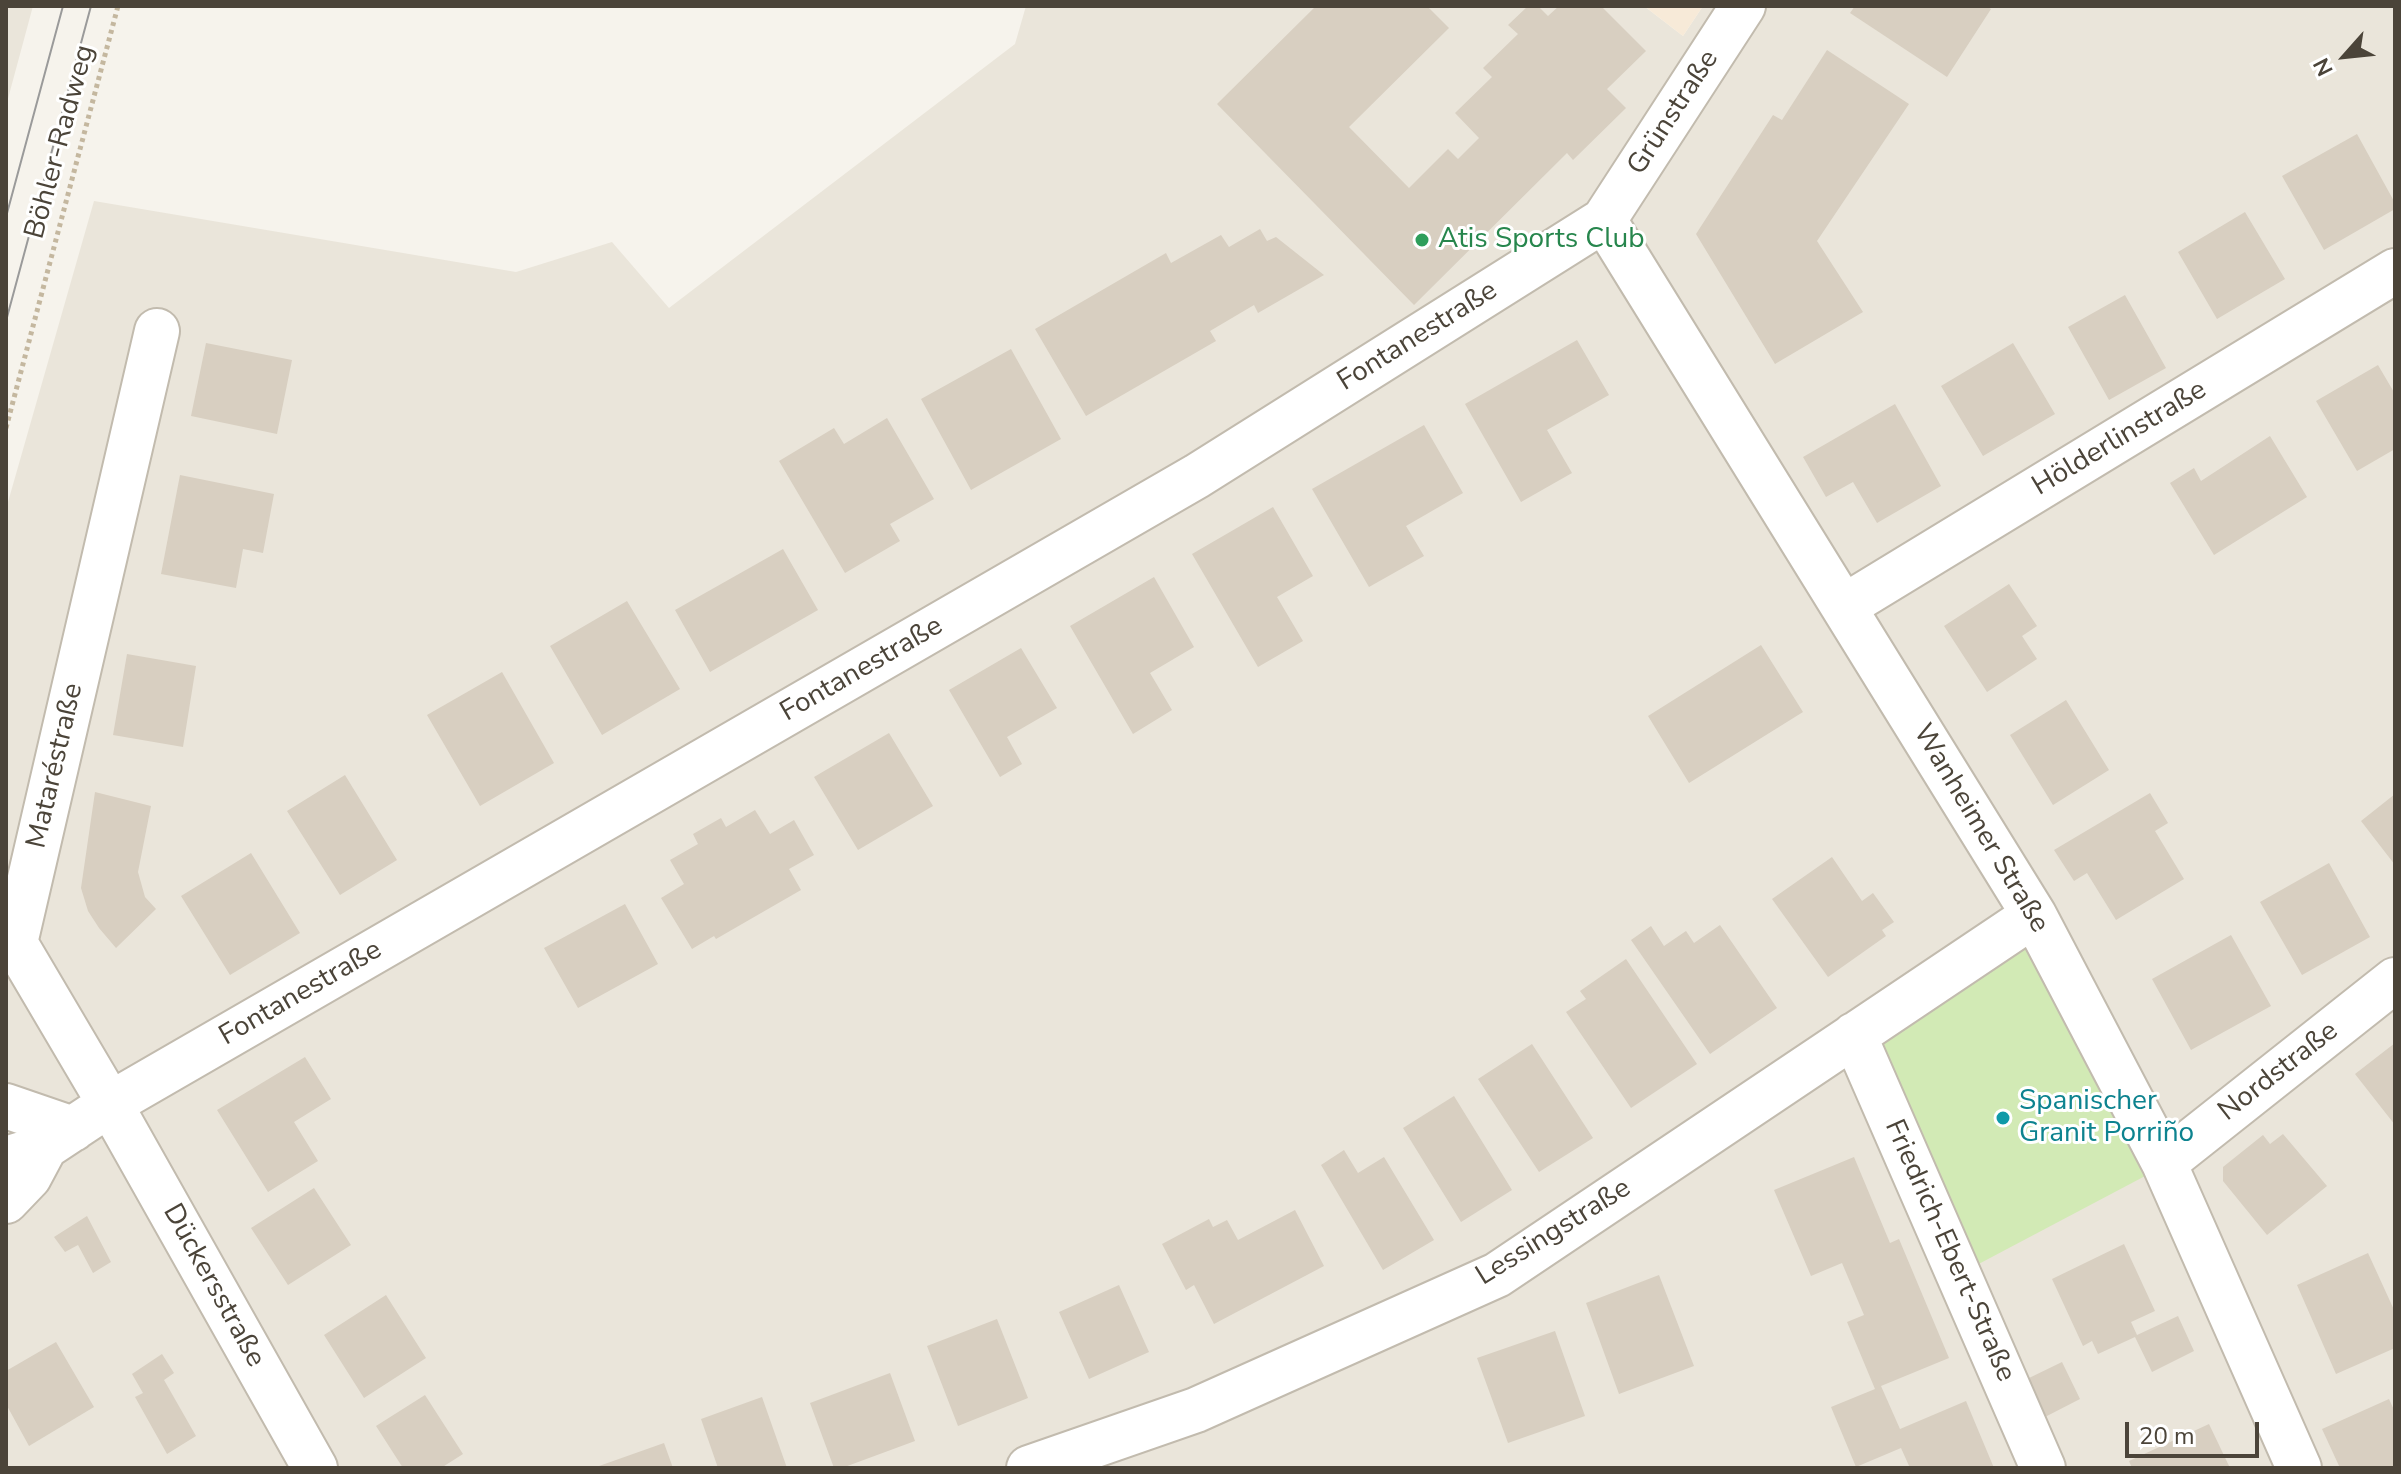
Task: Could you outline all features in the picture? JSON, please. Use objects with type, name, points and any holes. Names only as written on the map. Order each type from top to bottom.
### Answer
[{"type":"street","name":"Grünstraße","points":[[1604,220],[1743,6]]},
{"type":"street","name":"Wanheimer Straße","points":[[1604,220],[2034,915],[2164,1163],[2299,1468]]},
{"type":"street","name":"Fontanestraße","points":[[110,1104],[1197,476],[1604,220]]},
{"type":"street","name":"Hölderlinstraße","points":[[1845,606],[2395,271]]},
{"type":"street","name":"Mataréstraße","points":[[110,1104],[15,943],[157,331]]},
{"type":"street","name":"Lessingstraße","points":[[1029,1468],[1196,1410],[1497,1275],[2034,915]]},
{"type":"street","name":"Nordstraße","points":[[2164,1163],[2395,980]]},
{"type":"street","name":"Friedrich-Ebert-Straße","points":[[1854,1035],[2043,1468]]},
{"type":"street","points":[[6,1201],[29,1177],[41,1145],[110,1104]]},
{"type":"street","name":"Dückersstraße","points":[[110,1104],[315,1468]]},
{"type":"street","points":[[6,1106],[41,1145]]},
{"type":"path","name":"Böhler-Radweg","points":[[6,428],[118,6]]},
{"type":"shaded area","points":[[6,6],[33,6],[6,106]]},
{"type":"shaded area","points":[[1026,6],[1644,6],[1683,36],[1703,6],[2395,6],[2395,1468],[6,1468],[6,509],[94,201],[516,272],[612,242],[669,308],[1015,44]]},
{"type":"shaded area","points":[[1644,6],[1703,6],[1683,36]]},
{"type":"green space","points":[[2025,945],[2147,1175],[1973,1267],[1874,1043]]},
{"type":"building","points":[[1316,6],[1431,6],[1429,8],[1449,28],[1349,127],[1409,188],[1448,149],[1458,159],[1479,138],[1455,113],[1492,77],[1483,68],[1518,34],[1508,25],[1528,6],[1538,6],[1548,16],[1559,6],[1601,6],[1646,51],[1607,89],[1626,108],[1573,160],[1567,153],[1414,305],[1217,104]]},
{"type":"building","points":[[1855,6],[1986,6],[1991,9],[1947,77],[1850,13]]},
{"type":"building","points":[[1827,50],[1909,104],[1817,241],[1863,312],[1775,364],[1696,234],[1773,115],[1782,120]]},
{"type":"building","points":[[2357,134],[2395,203],[2395,209],[2324,250],[2282,176]]},
{"type":"building","points":[[2245,212],[2285,279],[2217,319],[2178,252]]},
{"type":"building","points":[[1260,229],[1267,241],[1276,237],[1324,275],[1258,313],[1254,305],[1210,331],[1216,341],[1086,416],[1035,329],[1166,253],[1171,263],[1221,235],[1229,247]]},
{"type":"building","points":[[2125,295],[2166,368],[2109,400],[2068,327]]},
{"type":"building","points":[[1577,340],[1609,395],[1547,430],[1572,473],[1521,502],[1465,404]]},
{"type":"building","points":[[206,343],[292,360],[277,434],[191,416]]},
{"type":"building","points":[[2013,343],[2055,414],[1983,456],[1941,386]]},
{"type":"building","points":[[1011,349],[1061,439],[971,490],[921,399]]},
{"type":"building","points":[[2378,365],[2395,394],[2395,449],[2357,471],[2316,401]]},
{"type":"building","points":[[1895,404],[1941,486],[1877,523],[1853,482],[1826,497],[1803,457]]},
{"type":"building","points":[[887,418],[934,499],[890,524],[900,541],[845,573],[779,461],[834,428],[844,444]]},
{"type":"building","points":[[1424,425],[1463,493],[1406,526],[1424,556],[1369,587],[1312,489]]},
{"type":"building","points":[[2270,436],[2307,497],[2214,555],[2170,483],[2194,468],[2201,481]]},
{"type":"building","points":[[180,475],[274,494],[263,553],[243,549],[236,588],[161,574]]},
{"type":"building","points":[[1273,507],[1313,576],[1277,597],[1303,641],[1258,667],[1192,554]]},
{"type":"building","points":[[783,549],[818,610],[710,672],[675,610]]},
{"type":"building","points":[[1154,577],[1194,647],[1150,673],[1172,710],[1133,734],[1070,626]]},
{"type":"building","points":[[2009,584],[2037,626],[2022,636],[2037,659],[1987,692],[1944,626]]},
{"type":"building","points":[[627,601],[680,689],[602,735],[550,646]]},
{"type":"building","points":[[1761,645],[1803,712],[1689,783],[1648,716]]},
{"type":"building","points":[[1021,648],[1057,708],[1007,737],[1022,764],[1000,777],[949,690]]},
{"type":"building","points":[[127,654],[196,666],[183,747],[113,735]]},
{"type":"building","points":[[502,672],[554,763],[480,806],[427,715]]},
{"type":"building","points":[[2066,700],[2109,770],[2053,805],[2010,735]]},
{"type":"building","points":[[889,733],[933,806],[858,850],[814,777]]},
{"type":"building","points":[[345,775],[397,860],[340,895],[287,811]]},
{"type":"building","points":[[95,792],[151,806],[138,872],[145,897],[156,909],[116,948],[88,911],[81,888]]},
{"type":"building","points":[[2150,793],[2168,823],[2155,831],[2184,879],[2116,920],[2087,873],[2074,881],[2054,850]]},
{"type":"building","points":[[2395,794],[2395,865],[2361,821]]},
{"type":"building","points":[[755,810],[770,834],[794,820],[814,855],[789,869],[801,890],[716,939],[714,936],[692,949],[661,898],[684,884],[670,860],[698,844],[693,834],[721,818],[726,827]]},
{"type":"building","points":[[251,853],[300,933],[230,975],[181,896]]},
{"type":"building","points":[[1832,857],[1862,901],[1873,893],[1894,922],[1882,930],[1886,936],[1828,977],[1772,899]]},
{"type":"building","points":[[2329,863],[2370,937],[2302,975],[2260,902]]},
{"type":"building","points":[[625,904],[658,964],[578,1008],[544,948]]},
{"type":"building","points":[[1720,925],[1777,1008],[1710,1054],[1631,940],[1651,926],[1664,946],[1686,931],[1694,943]]},
{"type":"building","points":[[2231,935],[2271,1006],[2191,1050],[2152,979]]},
{"type":"building","points":[[1626,959],[1697,1064],[1631,1108],[1566,1012],[1586,999],[1580,991]]},
{"type":"building","points":[[2395,1043],[2395,1125],[2355,1074]]},
{"type":"building","points":[[1532,1044],[1593,1138],[1539,1172],[1478,1079]]},
{"type":"building","points":[[305,1057],[331,1099],[294,1122],[318,1161],[268,1192],[217,1110]]},
{"type":"building","points":[[1454,1096],[1512,1190],[1461,1222],[1403,1128]]},
{"type":"building","points":[[2283,1134],[2327,1186],[2267,1235],[2223,1181],[2223,1167],[2263,1135],[2270,1144]]},
{"type":"building","points":[[1344,1150],[1358,1173],[1384,1157],[1434,1240],[1383,1270],[1321,1165]]},
{"type":"building","points":[[1854,1157],[1890,1243],[1899,1239],[1949,1358],[1881,1386],[1900,1429],[1966,1401],[1994,1468],[1910,1468],[1901,1448],[1856,1467],[1831,1407],[1875,1389],[1847,1322],[1864,1315],[1842,1263],[1811,1276],[1774,1190]]},
{"type":"building","points":[[314,1188],[351,1245],[288,1285],[251,1228]]},
{"type":"building","points":[[1295,1210],[1324,1266],[1214,1324],[1194,1285],[1186,1290],[1162,1244],[1209,1219],[1213,1227],[1227,1220],[1238,1240]]},
{"type":"building","points":[[87,1216],[111,1262],[93,1273],[78,1245],[65,1252],[54,1237]]},
{"type":"building","points":[[2124,1244],[2155,1311],[2131,1322],[2137,1335],[2178,1316],[2194,1351],[2152,1372],[2135,1337],[2098,1354],[2092,1341],[2083,1346],[2052,1279]]},
{"type":"building","points":[[2368,1253],[2395,1312],[2395,1348],[2336,1374],[2297,1285]]},
{"type":"building","points":[[1659,1275],[1694,1366],[1619,1394],[1586,1303]]},
{"type":"building","points":[[1119,1285],[1149,1352],[1089,1379],[1059,1312]]},
{"type":"building","points":[[386,1295],[426,1358],[364,1398],[324,1335]]},
{"type":"building","points":[[997,1319],[1028,1398],[958,1426],[927,1346]]},
{"type":"building","points":[[1555,1331],[1585,1416],[1508,1443],[1477,1358]]},
{"type":"building","points":[[56,1342],[94,1407],[29,1446],[6,1404],[6,1371]]},
{"type":"building","points":[[162,1354],[174,1373],[164,1380],[196,1436],[167,1454],[135,1397],[143,1393],[132,1374]]},
{"type":"building","points":[[2062,1362],[2080,1399],[2045,1417],[2027,1379]]},
{"type":"building","points":[[890,1373],[915,1441],[842,1468],[834,1468],[810,1403]]},
{"type":"building","points":[[425,1395],[463,1454],[441,1468],[403,1468],[376,1426]]},
{"type":"building","points":[[762,1397],[787,1468],[718,1468],[701,1419]]},
{"type":"building","points":[[2389,1399],[2395,1412],[2395,1468],[2340,1468],[2322,1429]]},
{"type":"building","points":[[2209,1424],[2230,1468],[2132,1468],[2129,1461]]},
{"type":"building","points":[[664,1443],[673,1468],[599,1466]]},
{"type":"tram line","points":[[6,217],[63,6]]},
{"type":"tram line","points":[[6,321],[91,6]]},
{"type":"place","name":"Atis Sports Club","points":[[1422,240]]},
{"type":"place","name":"Spanischer Granit Porriño","points":[[2003,1118]]}]
